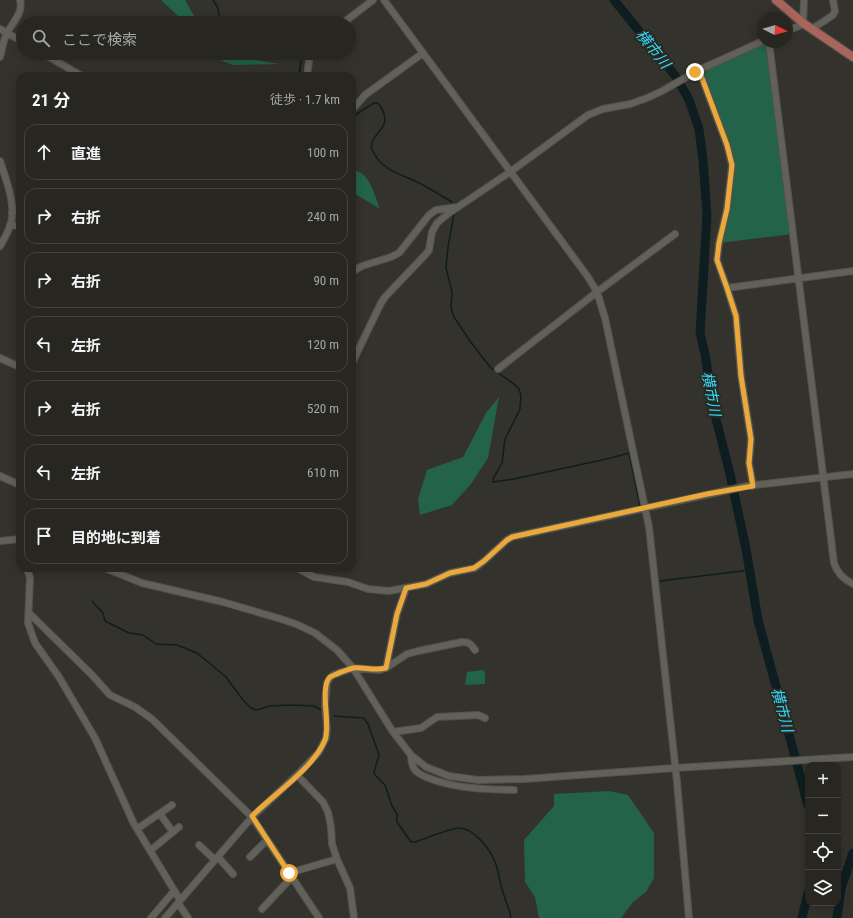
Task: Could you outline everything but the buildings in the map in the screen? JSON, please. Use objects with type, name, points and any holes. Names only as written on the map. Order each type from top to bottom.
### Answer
[{"type":"main road","points":[[776,0],[803,23],[853,58]]},
{"type":"street","points":[[17,16],[21,8],[20,0]]},
{"type":"street","points":[[351,16],[373,0]]},
{"type":"street","points":[[384,0],[588,277],[597,292],[605,318],[649,527],[684,850],[689,918]]},
{"type":"street","points":[[793,28],[803,23],[804,0]]},
{"type":"street","points":[[812,29],[833,15],[835,11],[833,1]]},
{"type":"street","points":[[0,57],[7,33],[16,18]]},
{"type":"street","points":[[0,30],[16,38]]},
{"type":"street","points":[[356,355],[385,297],[429,250],[432,232],[437,223],[588,115],[603,109],[630,104],[646,98],[662,91],[697,71],[757,43]]},
{"type":"street","points":[[770,48],[834,563],[839,574],[853,584]]},
{"type":"street","points":[[356,105],[365,95],[423,53]]},
{"type":"street","points":[[54,60],[75,72]]},
{"type":"street","points":[[308,72],[309,60]]},
{"type":"street","points":[[697,71],[727,145],[732,165],[727,209],[719,243],[717,260],[736,316],[741,376],[751,439],[749,463],[750,486]]},
{"type":"street","points":[[0,161],[10,195],[12,213],[10,225],[0,246]]},
{"type":"street","points":[[356,270],[399,253],[429,215],[436,210],[459,206]]},
{"type":"street","points":[[12,213],[16,210]]},
{"type":"street","points":[[10,225],[16,226]]},
{"type":"street","points":[[498,368],[675,234]]},
{"type":"street","points":[[727,288],[853,271]]},
{"type":"street","points":[[0,358],[16,365]]},
{"type":"street","points":[[305,572],[314,577],[348,582],[368,589],[389,591],[406,588],[426,584],[450,573],[474,568],[512,537],[717,492],[750,486],[853,474]]},
{"type":"street","points":[[0,476],[16,483]]},
{"type":"street","points":[[0,541],[16,539]]},
{"type":"street","points":[[28,572],[30,578],[28,623],[35,643],[59,676],[95,738],[138,829],[188,918]]},
{"type":"street","points":[[115,572],[142,583],[240,606],[296,624],[323,638],[337,650],[353,668],[393,732],[411,755],[426,767],[448,776],[478,780],[525,779],[853,757]]},
{"type":"street","points":[[386,668],[397,614],[406,588]]},
{"type":"street","points":[[28,613],[92,675],[110,695],[135,706],[152,719],[252,816],[319,918]]},
{"type":"street","points":[[165,918],[252,816],[297,776],[319,752],[326,738],[327,729],[325,705],[327,683],[333,675],[353,668],[380,670],[386,668],[407,654],[430,648],[468,642],[472,644],[474,650]]},
{"type":"street","points":[[393,732],[421,728],[437,717],[478,715],[485,718]]},
{"type":"street","points":[[411,755],[415,770],[427,777],[450,785],[475,789],[514,790]]},
{"type":"street","points":[[297,776],[323,802],[328,812],[332,844],[350,888],[354,918]]},
{"type":"street","points":[[138,829],[172,805]]},
{"type":"street","points":[[160,814],[173,832]]},
{"type":"street","points":[[151,850],[180,827]]},
{"type":"street","points":[[250,857],[267,840]]},
{"type":"street","points":[[199,845],[233,874]]},
{"type":"street","points":[[262,909],[290,875],[337,859]]},
{"type":"street","points":[[151,918],[174,891]]},
{"type":"green space","points":[[161,0],[185,0],[194,16],[178,16]]},
{"type":"green space","points":[[757,45],[757,48],[770,48],[793,234],[719,243],[732,165],[699,70]]},
{"type":"green space","points":[[220,60],[255,60],[279,64],[233,65]]},
{"type":"green space","points":[[356,171],[367,179],[380,209],[356,194]]},
{"type":"green space","points":[[499,397],[488,458],[471,484],[452,505],[420,515],[418,499],[427,470],[463,457],[486,413]]},
{"type":"green space","points":[[482,670],[485,672],[485,684],[465,685],[467,672]]},
{"type":"green space","points":[[609,791],[628,795],[654,833],[654,878],[646,892],[633,902],[621,918],[539,918],[535,897],[525,882],[524,840],[554,806],[554,794]]},
{"type":"waterway","points":[[213,0],[218,8],[219,16]]},
{"type":"waterway","name":"横市川","points":[[614,0],[677,78],[689,100],[699,129],[707,215],[700,333],[705,354],[713,407],[730,474],[746,549],[758,620],[806,798]]},
{"type":"waterway","points":[[300,72],[301,60]]},
{"type":"waterway","points":[[356,114],[374,103],[378,103],[385,119],[384,124],[372,143],[372,149],[377,159],[392,171],[420,183],[452,202]]},
{"type":"waterway","points":[[454,214],[446,268],[452,292],[451,308],[454,317],[490,367],[514,384],[519,389],[521,396],[520,409],[505,439],[502,463],[493,479],[493,482],[514,479],[629,453],[640,505]]},
{"type":"waterway","points":[[660,581],[750,570]]},
{"type":"waterway","points":[[92,601],[103,613],[105,621],[129,633],[143,635],[156,644],[177,645],[197,653],[226,677],[243,700],[251,708],[256,710],[270,706],[290,705],[314,706],[321,710]]},
{"type":"waterway","points":[[334,716],[364,718],[368,724],[379,755],[374,772],[385,785],[392,806],[397,814],[397,822],[411,842],[415,842],[455,828],[470,831],[481,840],[495,862],[511,918]]},
{"type":"waterway","points":[[837,918],[841,888],[853,853]]},
{"type":"waterway","name":"横市川","points":[[802,918],[805,906]]},
{"type":"route","points":[[289,873],[252,816],[297,776],[319,752],[326,738],[327,720],[325,705],[327,683],[329,679],[333,675],[353,668],[380,670],[386,668],[397,614],[406,588],[426,584],[450,573],[470,570],[484,561],[512,537],[707,494],[753,486],[749,463],[751,439],[741,376],[736,316],[717,260],[719,243],[727,209],[732,165],[727,145],[699,70],[695,72]]}]
